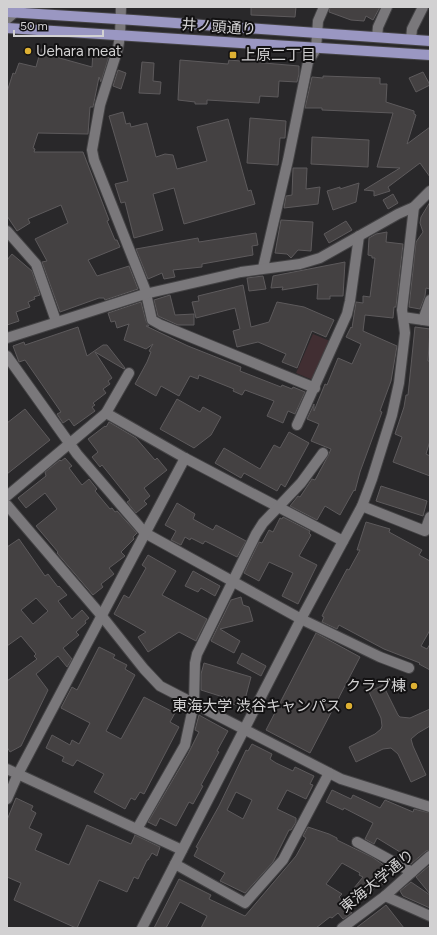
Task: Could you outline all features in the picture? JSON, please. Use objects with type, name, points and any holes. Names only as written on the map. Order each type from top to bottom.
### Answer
[{"type":"main road","name":"井ノ頭通り","points":[[12,13],[121,19],[430,41]]},
{"type":"main road","name":"井ノ頭通り","points":[[7,28],[430,55]]},
{"type":"street","points":[[121,7],[118,48],[100,104],[92,150],[94,160],[145,289],[152,320],[315,388]]},
{"type":"street","points":[[263,268],[288,160],[308,62],[316,48],[318,21],[324,7]]},
{"type":"street","points":[[377,37],[378,27],[387,7]]},
{"type":"street","points":[[411,40],[412,29],[423,7]]},
{"type":"street","points":[[7,338],[56,321],[145,294],[241,272],[300,264],[320,258],[398,214],[414,207],[430,191]]},
{"type":"street","points":[[142,928],[301,619],[362,506],[392,415],[399,383],[405,334],[402,310],[414,207]]},
{"type":"street","points":[[7,231],[36,264],[56,321]]},
{"type":"street","points":[[297,425],[315,388],[347,314],[359,236]]},
{"type":"street","points":[[403,317],[427,321],[430,300]]},
{"type":"street","points":[[7,356],[77,454],[145,533],[301,619],[380,657],[409,668]]},
{"type":"street","points":[[7,496],[106,413],[129,373]]},
{"type":"street","points":[[106,413],[185,458],[343,541]]},
{"type":"street","points":[[137,829],[185,745],[194,703],[196,654],[256,534],[263,523],[301,483],[323,453]]},
{"type":"street","points":[[7,799],[18,774],[185,458]]},
{"type":"street","points":[[7,505],[101,615],[144,669],[160,686],[341,779],[430,807]]},
{"type":"street","points":[[362,506],[425,531],[430,517]]},
{"type":"street","points":[[7,762],[18,774]]},
{"type":"street","points":[[7,770],[182,850]]},
{"type":"street","points":[[175,864],[245,903],[283,860],[329,773]]},
{"type":"street","points":[[357,842],[412,872]]},
{"type":"street","name":"東海大学通り","points":[[342,928],[385,896],[430,856]]},
{"type":"street","points":[[385,896],[430,916]]},
{"type":"shaded area","points":[[313,334],[330,341],[313,380],[296,373]]},
{"type":"building","points":[[251,7],[296,7],[295,17],[251,15]]},
{"type":"building","points":[[330,7],[380,7],[373,20],[366,16],[364,21],[351,20],[329,12]]},
{"type":"building","points":[[41,49],[57,54],[56,57],[92,67],[93,51],[110,53],[101,82],[99,77],[93,107],[90,107],[88,134],[38,133],[33,148],[35,149],[34,152],[83,152],[109,220],[107,221],[115,240],[117,240],[120,247],[88,260],[97,276],[129,266],[138,289],[105,300],[104,298],[99,298],[60,312],[42,262],[47,261],[35,239],[68,223],[61,205],[28,219],[30,223],[17,231],[7,216],[7,92],[13,73],[15,74],[19,63],[36,67]]},
{"type":"building","points":[[180,60],[228,64],[229,60],[299,66],[299,74],[297,82],[279,81],[278,97],[260,96],[259,103],[207,100],[207,104],[195,104],[195,102],[178,100]]},
{"type":"building","points":[[142,62],[154,63],[153,81],[161,82],[160,94],[139,93]]},
{"type":"building","points":[[118,70],[126,73],[121,89],[113,86]]},
{"type":"building","points":[[423,72],[430,85],[416,92],[409,78]]},
{"type":"building","points":[[323,76],[380,78],[380,84],[387,84],[386,102],[414,111],[414,114],[416,115],[407,144],[430,127],[430,177],[420,163],[388,187],[390,191],[374,196],[374,191],[364,190],[400,168],[377,167],[393,113],[305,108],[312,77],[323,78]]},
{"type":"building","points":[[123,112],[126,124],[130,123],[131,127],[147,123],[156,157],[165,154],[173,155],[177,169],[207,161],[197,127],[228,119],[248,191],[251,190],[255,204],[184,224],[174,188],[153,194],[163,230],[134,238],[125,202],[121,203],[115,184],[128,181],[109,116]]},
{"type":"building","points":[[250,118],[286,121],[285,138],[280,138],[278,165],[247,163]]},
{"type":"building","points":[[312,137],[369,140],[368,167],[311,164]]},
{"type":"building","points":[[293,168],[307,168],[306,189],[320,187],[318,204],[284,208],[286,196],[292,195]]},
{"type":"building","points":[[359,183],[356,202],[333,210],[327,191],[340,187],[340,189]]},
{"type":"building","points":[[393,194],[398,203],[388,209],[383,200]]},
{"type":"building","points":[[430,202],[430,289],[426,288],[425,296],[420,309],[409,307],[416,242],[423,232],[420,223],[421,217]]},
{"type":"building","points":[[281,220],[313,222],[311,251],[298,250],[291,258],[287,254],[275,253]]},
{"type":"building","points":[[346,221],[352,230],[329,243],[324,234]]},
{"type":"building","points":[[387,232],[386,242],[403,244],[396,307],[394,307],[393,318],[365,315],[363,331],[397,346],[391,381],[355,491],[354,490],[340,515],[325,506],[317,520],[290,506],[298,496],[300,497],[312,479],[315,480],[331,449],[311,441],[319,424],[307,419],[314,404],[314,411],[338,358],[352,364],[361,344],[346,337],[351,327],[352,328],[356,302],[363,303],[363,296],[370,297],[375,258],[368,255],[369,238],[376,234]]},
{"type":"building","points":[[256,233],[258,245],[252,246],[253,255],[202,264],[202,267],[173,270],[175,277],[164,279],[162,273],[148,279],[136,249],[198,238],[199,242]]},
{"type":"building","points":[[12,254],[32,271],[40,295],[34,297],[35,299],[28,302],[30,307],[16,312],[19,321],[7,325],[7,260]]},
{"type":"building","points":[[345,262],[343,296],[330,296],[330,299],[317,299],[318,284],[282,290],[283,287],[271,288],[273,276]]},
{"type":"building","points":[[263,276],[266,289],[249,291],[247,278]]},
{"type":"building","points":[[243,285],[251,327],[269,322],[277,302],[304,307],[334,320],[326,337],[312,331],[297,368],[282,362],[286,354],[258,342],[237,347],[233,331],[240,329],[235,308],[196,318],[192,302],[199,301],[198,296]]},
{"type":"building","points":[[170,295],[175,315],[194,314],[194,325],[178,325],[158,316],[154,300]]},
{"type":"building","points":[[141,302],[146,321],[149,326],[146,326],[188,346],[241,367],[240,371],[281,387],[282,385],[292,389],[293,387],[305,392],[295,414],[288,411],[283,423],[267,416],[274,401],[245,390],[242,395],[233,391],[234,389],[199,375],[198,379],[190,376],[179,396],[161,386],[156,396],[135,384],[147,362],[151,352],[149,351],[153,344],[146,349],[124,340],[129,324],[117,328],[115,321],[111,322],[108,313]]},
{"type":"building","points":[[78,327],[87,356],[103,345],[107,345],[125,368],[124,369],[95,352],[112,378],[108,381],[110,384],[103,389],[106,393],[93,403],[95,405],[92,407],[95,411],[74,426],[69,419],[63,423],[57,414],[61,412],[25,360],[19,362],[13,346],[24,342],[25,345]]},
{"type":"building","points":[[415,327],[430,329],[428,361],[430,361],[430,441],[426,454],[430,456],[430,476],[393,462],[402,437],[395,434],[404,407],[406,395],[408,395]]},
{"type":"building","points":[[177,399],[200,412],[203,407],[221,417],[211,435],[194,448],[160,429]]},
{"type":"building","points":[[25,409],[50,440],[7,474],[7,423]]},
{"type":"building","points":[[109,422],[136,438],[155,460],[157,458],[167,470],[144,488],[150,496],[144,501],[147,504],[136,513],[127,502],[130,500],[102,465],[100,467],[92,457],[98,452],[88,439],[105,426],[106,427]]},
{"type":"building","points":[[289,432],[309,443],[285,487],[281,484],[277,491],[244,473],[241,478],[215,463],[224,448],[260,469],[274,445],[280,448]]},
{"type":"building","points":[[65,458],[72,466],[69,468],[82,485],[89,479],[97,489],[95,491],[110,509],[112,508],[115,512],[117,511],[137,533],[133,537],[134,539],[121,552],[125,556],[109,568],[114,574],[101,584],[103,587],[93,595],[36,526],[57,509],[45,493],[26,508],[18,498],[46,476],[45,472],[60,460],[61,461]]},
{"type":"building","points":[[381,486],[427,501],[423,516],[376,501]]},
{"type":"building","points":[[177,503],[195,514],[193,519],[213,530],[216,525],[246,541],[237,557],[205,541],[203,544],[191,538],[190,540],[185,537],[181,545],[171,540],[176,531],[165,525]]},
{"type":"building","points":[[283,517],[310,531],[309,533],[311,535],[299,556],[317,565],[298,604],[282,596],[293,573],[269,562],[259,581],[244,573],[259,542],[262,543],[269,530],[273,532],[280,518],[282,519]]},
{"type":"building","points":[[366,522],[390,529],[389,532],[422,550],[419,555],[430,561],[430,630],[421,646],[427,649],[430,644],[430,670],[419,664],[420,663],[384,649],[339,625],[337,629],[322,622],[324,617],[322,616],[327,606],[347,569],[349,570],[360,550],[357,550]]},
{"type":"building","points":[[19,539],[45,576],[48,574],[58,587],[59,586],[67,595],[58,601],[72,619],[82,610],[89,618],[85,621],[86,623],[76,632],[79,635],[63,648],[72,659],[67,667],[58,656],[36,674],[48,690],[21,746],[10,752],[7,747],[7,681],[37,659],[34,656],[36,654],[21,636],[7,646],[7,547]],"holes":[[[36,598],[48,611],[33,624],[21,610]]]},
{"type":"building","points":[[148,555],[176,571],[162,595],[207,619],[196,641],[179,632],[148,652],[138,637],[146,632],[114,614],[124,595],[129,598],[146,568],[142,565]]},
{"type":"building","points":[[193,571],[220,586],[215,596],[201,588],[198,592],[185,586]]},
{"type":"building","points":[[241,597],[243,605],[249,607],[253,621],[220,629],[240,641],[234,653],[211,641],[231,600]]},
{"type":"building","points":[[316,633],[360,657],[310,753],[266,730]]},
{"type":"building","points":[[99,647],[115,655],[113,658],[127,665],[125,669],[135,675],[106,731],[121,739],[144,697],[175,713],[170,722],[179,727],[144,794],[140,792],[135,800],[131,798],[125,809],[94,792],[104,774],[77,760],[73,766],[62,761],[64,757],[46,748],[52,735],[70,745],[72,740],[79,744],[90,723],[61,708],[72,687],[77,690]]},
{"type":"building","points":[[242,653],[266,666],[261,676],[237,663]]},
{"type":"building","points":[[204,663],[251,677],[243,707],[222,701],[223,697],[201,690],[201,674]]},
{"type":"building","points":[[383,685],[400,717],[410,718],[430,709],[430,726],[411,739],[426,775],[411,782],[398,754],[391,748],[383,749],[356,762],[349,747],[375,734],[381,729],[381,718],[369,692]]},
{"type":"building","points":[[199,715],[228,731],[217,751],[219,752],[201,785],[203,786],[193,804],[189,802],[176,826],[160,818],[156,826],[148,822],[188,754],[199,732],[195,730]]},
{"type":"building","points":[[252,744],[272,754],[270,759],[276,763],[293,771],[295,767],[314,776],[310,784],[313,785],[306,799],[287,790],[277,809],[296,818],[296,822],[291,830],[289,830],[273,862],[245,893],[220,881],[225,873],[194,856],[198,848],[196,847],[219,806],[246,750],[248,751]],"holes":[[[236,792],[252,800],[243,819],[227,810]]]},
{"type":"building","points":[[332,790],[351,799],[353,795],[380,808],[385,800],[413,812],[414,809],[430,813],[430,850],[426,851],[411,864],[399,857],[398,853],[400,852],[377,838],[374,844],[365,839],[373,823],[344,808],[343,810],[326,802]]},
{"type":"building","points":[[16,798],[33,806],[31,810],[36,813],[29,828],[42,834],[35,850],[69,865],[87,825],[131,844],[135,835],[160,847],[157,856],[152,853],[138,879],[134,877],[127,892],[99,880],[76,928],[14,900],[21,883],[7,877],[7,820]]},
{"type":"building","points":[[308,827],[337,838],[337,840],[372,857],[391,870],[380,888],[376,886],[368,897],[354,888],[363,877],[359,875],[360,873],[342,863],[326,884],[342,894],[339,897],[352,913],[343,919],[338,913],[332,918],[330,917],[316,928],[201,928],[207,916],[180,902],[166,928],[154,928],[179,879],[211,895],[209,899],[245,916],[296,856],[306,838],[303,836]]},
{"type":"building","points":[[430,865],[430,894],[416,877]]},
{"type":"building","points":[[411,882],[430,895],[430,908],[403,896],[400,891]]},
{"type":"building","points":[[386,905],[404,928],[356,928],[381,909]]},
{"type":"place","name":"Uehara meat","points":[[28,51]]},
{"type":"place","name":"上原二丁目","points":[[233,55]]},
{"type":"place","name":"クラブ棟","points":[[414,686]]},
{"type":"place","name":"東海大学 渋谷キャンパス","points":[[349,706]]}]
